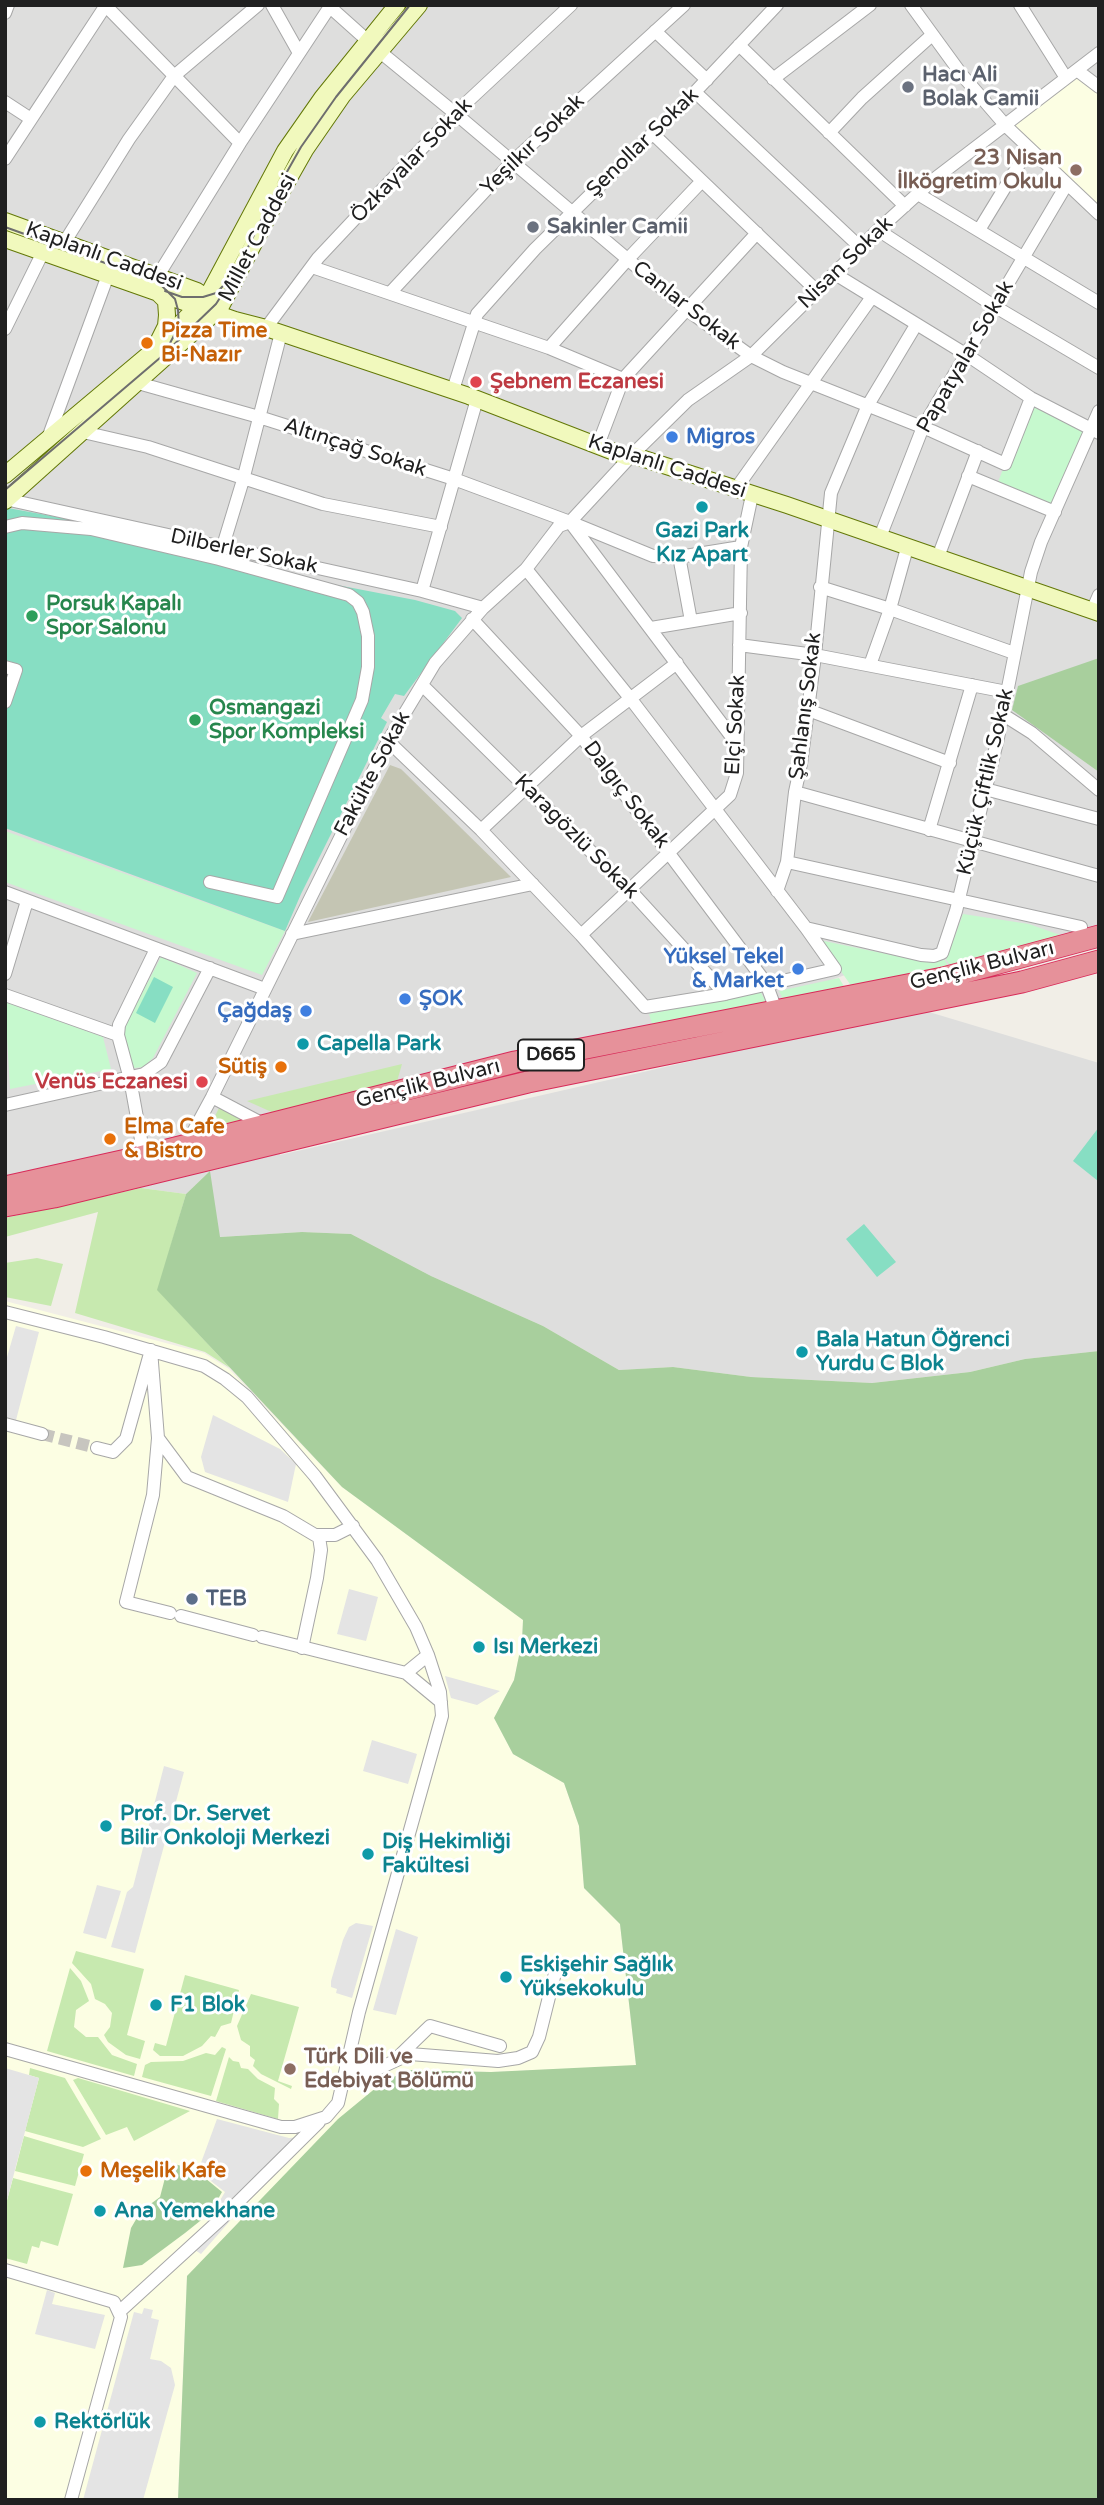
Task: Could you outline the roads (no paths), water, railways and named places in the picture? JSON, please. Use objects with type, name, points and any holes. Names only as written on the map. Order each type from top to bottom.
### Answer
[{"type":"highway","name":"Gençlik Bulvarı","points":[[5,1187],[186,1145],[515,1062],[943,978],[1090,931]]},
{"type":"highway","name":"Gençlik Bulvarı","points":[[5,1206],[80,1191],[528,1082],[1023,982],[1099,961]]},
{"type":"main road","name":"Millet Caddesi","points":[[6,499],[218,310],[305,150],[343,95],[397,5]]},
{"type":"main road","name":"Millet Caddesi","points":[[5,475],[153,350],[203,302],[219,278],[285,151],[322,98],[373,46],[419,5]]},
{"type":"main road","name":"Kaplanlı Caddesi","points":[[5,221],[64,243],[155,286]]},
{"type":"main road","name":"Kaplanlı Caddesi","points":[[5,239],[108,275],[155,286],[197,291],[203,302],[235,320],[453,390],[627,457],[632,455],[880,537],[1095,612]]},
{"type":"main road","name":"Millet Caddesi","points":[[153,350],[166,326],[167,315],[166,302],[155,286]]},
{"type":"street","points":[[5,13],[8,5]]},
{"type":"street","points":[[5,159],[106,5],[240,143]]},
{"type":"street","points":[[64,243],[174,76],[258,5]]},
{"type":"street","points":[[272,5],[299,53]]},
{"type":"street","name":"Özkayalar Sokak","points":[[273,330],[312,267],[456,114],[571,5]]},
{"type":"street","name":"Şenollar Sokak","points":[[453,390],[477,314],[572,213],[695,92],[777,5]]},
{"type":"street","points":[[773,79],[870,5]]},
{"type":"street","points":[[911,5],[1006,126],[1099,214]]},
{"type":"street","points":[[1020,5],[1066,78]]},
{"type":"street","points":[[155,286],[240,143],[331,6]]},
{"type":"street","name":"Canlar Sokak","points":[[331,6],[373,46],[685,309],[751,356],[1005,464],[1031,398]]},
{"type":"street","name":"Yeşilkır Sokak","points":[[390,293],[511,163],[655,31],[675,8]]},
{"type":"street","points":[[655,31],[707,79]]},
{"type":"street","points":[[829,132],[862,98],[932,35]]},
{"type":"street","points":[[739,45],[905,206]]},
{"type":"street","name":"Nisan Sokak","points":[[632,455],[688,400],[751,356],[918,194],[1099,53]]},
{"type":"street","points":[[1078,71],[1099,87]]},
{"type":"street","points":[[695,92],[861,248]]},
{"type":"street","points":[[5,102],[31,119]]},
{"type":"street","points":[[652,134],[817,291]]},
{"type":"street","points":[[979,230],[1029,148]]},
{"type":"street","points":[[549,348],[702,181]]},
{"type":"street","name":"Papatyalar Sokak","points":[[880,537],[923,427],[1066,184]]},
{"type":"street","points":[[918,194],[1099,303]]},
{"type":"street","points":[[878,230],[995,306],[1099,368]]},
{"type":"street","points":[[598,445],[623,379],[757,233]]},
{"type":"street","points":[[5,329],[43,252]]},
{"type":"street","points":[[312,267],[475,321],[623,379]]},
{"type":"street","points":[[835,274],[967,355],[1031,398],[1095,431]]},
{"type":"street","points":[[48,438],[108,275]]},
{"type":"street","points":[[735,489],[872,297]]},
{"type":"street","name":"Şahlanış Sokak","points":[[777,891],[787,862],[808,710],[831,493],[868,405],[916,325]]},
{"type":"street","points":[[220,553],[259,417],[273,330]]},
{"type":"street","name":"Altınçağ Sokak","points":[[138,383],[259,417],[454,480],[570,522],[653,556],[680,556],[741,547]]},
{"type":"street","points":[[422,591],[477,399]]},
{"type":"street","name":"Küçük Çiftlik Sokak","points":[[806,928],[921,955],[934,956],[942,953],[959,900],[985,789],[1027,589],[1041,542],[1095,431],[1099,411]]},
{"type":"street","points":[[83,432],[148,447],[323,504],[441,527]]},
{"type":"street","points":[[938,557],[978,451]]},
{"type":"street","name":"Fakülte Sokak","points":[[186,1145],[387,741],[435,663],[472,619],[526,569],[559,526],[570,522],[632,455]]},
{"type":"street","points":[[968,476],[1055,512]]},
{"type":"street","name":"Elçi Sokak","points":[[581,935],[730,795],[737,773],[741,547],[752,495]]},
{"type":"street","name":"Dilberler Sokak","points":[[6,499],[220,553],[422,591],[483,608]]},
{"type":"street","points":[[570,522],[737,744]]},
{"type":"street","points":[[5,527],[22,523],[92,529],[220,553],[349,594],[358,602],[368,636],[368,667],[362,699],[277,897],[210,882]]},
{"type":"street","points":[[870,665],[890,609],[907,548]]},
{"type":"street","points":[[680,556],[691,621]]},
{"type":"street","points":[[387,741],[481,830],[645,1007],[725,994],[835,970],[806,928],[630,698],[526,569]]},
{"type":"street","points":[[820,587],[1014,653]]},
{"type":"street","points":[[1095,612],[1099,595]]},
{"type":"street","points":[[651,628],[741,613]]},
{"type":"street","name":"Dalgıç Sokak","points":[[472,619],[581,736],[766,983],[776,1010]]},
{"type":"street","points":[[739,645],[815,655],[1007,692]]},
{"type":"street","points":[[481,830],[581,736],[677,663]]},
{"type":"street","points":[[5,667],[16,670],[5,702]]},
{"type":"street","name":"Karagözlü Sokak","points":[[422,685],[629,889],[725,994]]},
{"type":"street","points":[[929,830],[972,685]]},
{"type":"street","points":[[808,710],[950,763]]},
{"type":"street","points":[[1002,714],[1032,733],[1099,790]]},
{"type":"street","points":[[985,789],[1099,819]]},
{"type":"street","points":[[795,792],[1099,876]]},
{"type":"street","points":[[787,862],[1090,931]]},
{"type":"street","points":[[292,934],[533,884]]},
{"type":"street","points":[[5,892],[265,989]]},
{"type":"street","points":[[5,974],[27,901]]},
{"type":"street","points":[[142,1145],[130,1079],[118,1035],[119,1025],[156,949]]},
{"type":"street","points":[[5,1105],[145,1074],[161,1062],[209,968]]},
{"type":"street","points":[[5,995],[118,1035]]},
{"type":"street","points":[[212,1097],[265,1125]]},
{"type":"street","points":[[5,1312],[204,1366],[225,1378],[247,1397],[315,1476],[353,1526],[397,1594],[428,1656],[441,1702],[442,1716],[367,1985],[338,2103],[223,2217],[119,2312]]},
{"type":"street","points":[[152,1350],[158,1438],[153,1495],[126,1602],[406,1673],[441,1702]]},
{"type":"street","points":[[97,1448],[113,1452],[126,1439],[152,1350]]},
{"type":"street","points":[[5,1424],[42,1434]]},
{"type":"street","points":[[158,1438],[187,1477],[283,1516],[319,1537],[335,1535],[353,1526]]},
{"type":"street","points":[[302,1648],[317,1578],[321,1550],[319,1537]]},
{"type":"street","points":[[406,1673],[428,1656]]},
{"type":"street","points":[[346,2067],[373,2071],[410,2054],[498,2061],[518,2058],[532,2052],[539,2037],[556,1965]]},
{"type":"street","points":[[396,2060],[430,2026],[499,2046]]},
{"type":"street","points":[[5,2049],[281,2127],[295,2127],[322,2119]]},
{"type":"street","points":[[5,2270],[114,2302],[121,2317],[71,2500]]},
{"type":"tunnel","points":[[42,1434],[97,1448]]},
{"type":"tram line","points":[[5,490],[161,357],[216,304],[234,276],[271,200],[301,147],[336,97],[410,5]]},
{"type":"tram line","points":[[5,227],[158,282],[175,299],[178,310],[179,326],[169,345]]},
{"type":"tram line","points":[[165,291],[182,297],[203,297],[216,293],[223,286]]},
{"type":"place","name":"Hacı Ali Bolak Camii","points":[[908,87]]},
{"type":"place","name":"23 Nisan İlkögretim Okulu","points":[[1076,170]]},
{"type":"place","name":"Sakinler Camii","points":[[533,227]]},
{"type":"place","name":"Pizza Time Bi-Nazır","points":[[147,343]]},
{"type":"place","name":"Şebnem Eczanesi","points":[[476,382]]},
{"type":"place","name":"Migros","points":[[672,437]]},
{"type":"place","name":"Gazi Park Kız Apart","points":[[702,507]]},
{"type":"place","name":"Porsuk Kapalı Spor Salonu","points":[[32,616]]},
{"type":"place","name":"Osmangazi Spor Kompleksi","points":[[195,720]]},
{"type":"place","name":"Yüksel Tekel & Market","points":[[798,969]]},
{"type":"place","name":"ŞOK","points":[[405,999]]},
{"type":"place","name":"Çağdaş","points":[[306,1011]]},
{"type":"place","name":"Capella Park","points":[[303,1044]]},
{"type":"place","name":"Sütiş","points":[[281,1067]]},
{"type":"place","name":"Venüs Eczanesi","points":[[202,1082]]},
{"type":"place","name":"Elma Cafe & Bistro","points":[[110,1139]]},
{"type":"place","name":"Bala Hatun Öğrenci Yurdu C Blok","points":[[802,1352]]},
{"type":"place","name":"TEB","points":[[192,1599]]},
{"type":"place","name":"Isı Merkezi","points":[[479,1647]]},
{"type":"place","name":"Prof. Dr. Servet Bilir Onkoloji Merkezi","points":[[106,1826]]},
{"type":"place","name":"Diş Hekimliği Fakültesi","points":[[368,1854]]},
{"type":"place","name":"Eskişehir Sağlık Yüksekokulu","points":[[506,1977]]},
{"type":"place","name":"F1 Blok","points":[[156,2005]]},
{"type":"place","name":"Türk Dili ve Edebiyat Bölümü","points":[[290,2069]]},
{"type":"place","name":"Meşelik Kafe","points":[[86,2171]]},
{"type":"place","name":"Ana Yemekhane","points":[[100,2211]]},
{"type":"place","name":"Rektörlük","points":[[40,2422]]}]
